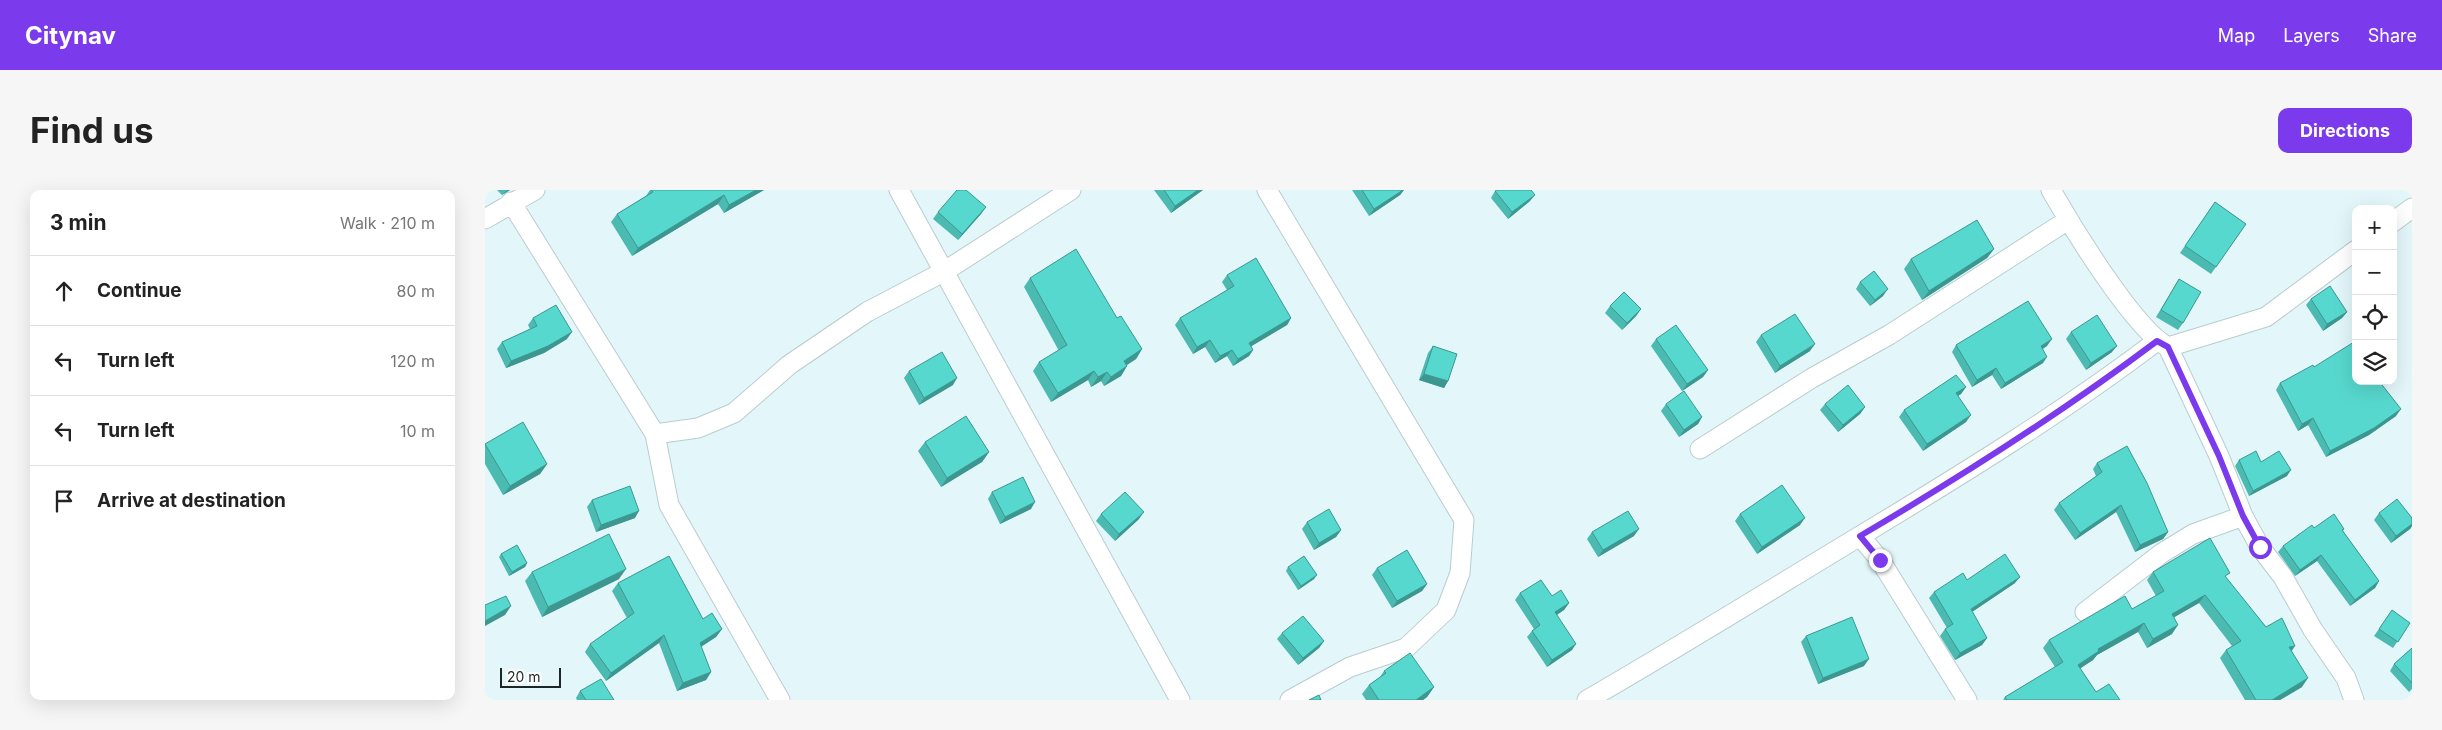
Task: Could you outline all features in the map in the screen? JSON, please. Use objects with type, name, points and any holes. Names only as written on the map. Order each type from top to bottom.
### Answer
[{"type":"street","points":[[485,219],[511,202],[535,190]]},
{"type":"street","points":[[899,190],[1180,700]]},
{"type":"street","points":[[655,434],[698,428],[734,413],[789,365],[867,312],[945,271],[1071,190]]},
{"type":"street","points":[[1267,190],[1463,520],[1460,573],[1446,610],[1406,648],[1350,666],[1290,700]]},
{"type":"street","points":[[2051,190],[2068,220],[2133,313],[2163,344],[2219,456],[2243,516],[2260,547],[2283,577],[2313,630],[2345,678],[2354,700]]},
{"type":"street","points":[[511,202],[655,434],[669,505],[780,700]]},
{"type":"street","points":[[2397,219],[2412,208]]},
{"type":"street","points":[[1700,449],[1812,378],[1889,334],[2068,220]]},
{"type":"street","points":[[1587,700],[1697,637],[2053,415],[2112,375],[2163,344],[2266,317],[2352,253]]},
{"type":"street","points":[[2085,612],[2162,553],[2193,534],[2243,516]]},
{"type":"street","points":[[1860,536],[1880,560],[1967,700]]},
{"type":"building","points":[[651,190],[756,190],[729,205],[724,195],[638,248],[617,214],[653,192]]},
{"type":"building","points":[[957,190],[966,190],[986,207],[962,234],[938,212]]},
{"type":"building","points":[[1164,190],[1198,190],[1175,206]]},
{"type":"building","points":[[1362,190],[1403,190],[1374,209]]},
{"type":"building","points":[[1531,190],[1535,195],[1512,212],[1495,191]]},
{"type":"building","points":[[2215,202],[2246,224],[2216,267],[2185,246]]},
{"type":"building","points":[[1977,220],[1994,249],[1929,291],[1911,259]]},
{"type":"building","points":[[1076,249],[1117,318],[1121,316],[1142,349],[1124,361],[1127,366],[1111,377],[1107,372],[1098,377],[1094,371],[1058,393],[1039,362],[1067,345],[1030,278]]},
{"type":"building","points":[[1256,258],[1291,318],[1249,343],[1253,350],[1238,359],[1232,350],[1220,356],[1210,340],[1197,347],[1180,318],[1234,286],[1227,275]]},
{"type":"building","points":[[1874,271],[1888,289],[1875,300],[1860,282]]},
{"type":"building","points":[[2179,279],[2201,292],[2183,323],[2161,310]]},
{"type":"building","points":[[2330,286],[2347,312],[2327,324],[2311,299]]},
{"type":"building","points":[[1624,292],[1641,309],[1627,323],[1610,306]]},
{"type":"building","points":[[2028,301],[2052,339],[2041,346],[2047,357],[2005,383],[1996,368],[1977,380],[1956,345]]},
{"type":"building","points":[[556,305],[572,332],[548,346],[511,361],[502,342],[537,326],[533,318]]},
{"type":"building","points":[[1795,314],[1815,344],[1780,366],[1761,335]]},
{"type":"building","points":[[2097,315],[2117,346],[2091,363],[2071,332]]},
{"type":"building","points":[[1676,325],[1708,370],[1687,384],[1656,339]]},
{"type":"building","points":[[2352,343],[2352,385],[2382,385],[2401,409],[2374,428],[2330,451],[2313,418],[2302,424],[2280,383],[2313,365],[2314,367]]},
{"type":"building","points":[[1433,346],[1457,354],[1448,381],[1424,374]]},
{"type":"building","points":[[942,352],[957,378],[924,398],[909,371]]},
{"type":"building","points":[[1956,375],[1966,387],[1956,393],[1971,415],[1927,444],[1904,410]]},
{"type":"building","points":[[1848,385],[1865,407],[1843,425],[1825,404]]},
{"type":"building","points":[[1684,391],[1702,417],[1684,430],[1666,404]]},
{"type":"building","points":[[966,416],[989,452],[947,478],[925,442]]},
{"type":"building","points":[[523,422],[547,464],[510,486],[485,444]]},
{"type":"building","points":[[2127,446],[2147,483],[2168,532],[2140,545],[2121,505],[2080,533],[2059,503],[2102,472],[2097,463]]},
{"type":"building","points":[[2256,451],[2261,462],[2279,451],[2291,470],[2253,491],[2239,460]]},
{"type":"building","points":[[1023,477],[1035,502],[1005,517],[992,492]]},
{"type":"building","points":[[1782,485],[1805,518],[1762,547],[1740,514]]},
{"type":"building","points":[[630,486],[639,511],[601,525],[592,500]]},
{"type":"building","points":[[1125,492],[1144,512],[1119,534],[1101,514]]},
{"type":"building","points":[[2397,499],[2412,518],[2412,524],[2396,536],[2379,513]]},
{"type":"building","points":[[1329,509],[1341,530],[1319,543],[1307,522]]},
{"type":"building","points":[[1628,511],[1639,529],[1603,550],[1592,532]]},
{"type":"building","points":[[2334,514],[2344,529],[2342,530],[2379,581],[2355,600],[2321,555],[2300,570],[2283,546],[2312,525],[2314,528]]},
{"type":"building","points":[[609,534],[626,569],[548,607],[532,572]]},
{"type":"building","points":[[2210,538],[2230,573],[2225,576],[2266,627],[2282,618],[2295,646],[2289,647],[2308,678],[2272,700],[2256,700],[2226,650],[2241,641],[2205,595],[2172,614],[2178,625],[2153,639],[2144,623],[2098,649],[2099,651],[2078,665],[2096,692],[2109,684],[2120,700],[2007,700],[2005,697],[2063,662],[2049,640],[2125,596],[2132,609],[2164,591],[2153,572]]},
{"type":"building","points":[[517,545],[527,563],[512,572],[501,554]]},
{"type":"building","points":[[1407,550],[1427,584],[1397,601],[1377,568]]},
{"type":"building","points":[[2005,554],[2020,577],[1971,609],[1987,638],[1960,653],[1945,629],[1953,624],[1934,592],[1963,573],[1967,580]]},
{"type":"building","points":[[669,556],[703,619],[712,613],[722,629],[700,643],[711,672],[683,683],[664,635],[611,673],[590,644],[634,613],[618,583]]},
{"type":"building","points":[[1304,556],[1317,575],[1301,586],[1288,567]]},
{"type":"building","points":[[1541,580],[1552,596],[1561,590],[1569,603],[1555,612],[1576,644],[1552,660],[1532,631],[1540,625],[1520,593]]},
{"type":"building","points":[[506,596],[511,606],[485,621],[485,605]]},
{"type":"building","points":[[2392,610],[2410,623],[2398,642],[2379,629]]},
{"type":"building","points":[[1303,616],[1324,641],[1303,658],[1282,633]]},
{"type":"building","points":[[1852,617],[1869,659],[1823,678],[1806,636]]},
{"type":"building","points":[[2412,648],[2412,683],[2394,664]]},
{"type":"building","points":[[1410,653],[1434,687],[1416,700],[1379,700],[1369,685],[1386,673],[1384,671]]},
{"type":"building","points":[[601,679],[614,700],[586,700],[580,691]]},
{"type":"building","points":[[1319,695],[1321,700],[1309,700]]},
{"type":"route","points":[[1880,560],[1860,536],[1907,509],[2045,420],[2112,375],[2157,341],[2168,347],[2219,456],[2243,516],[2260,547]]}]
